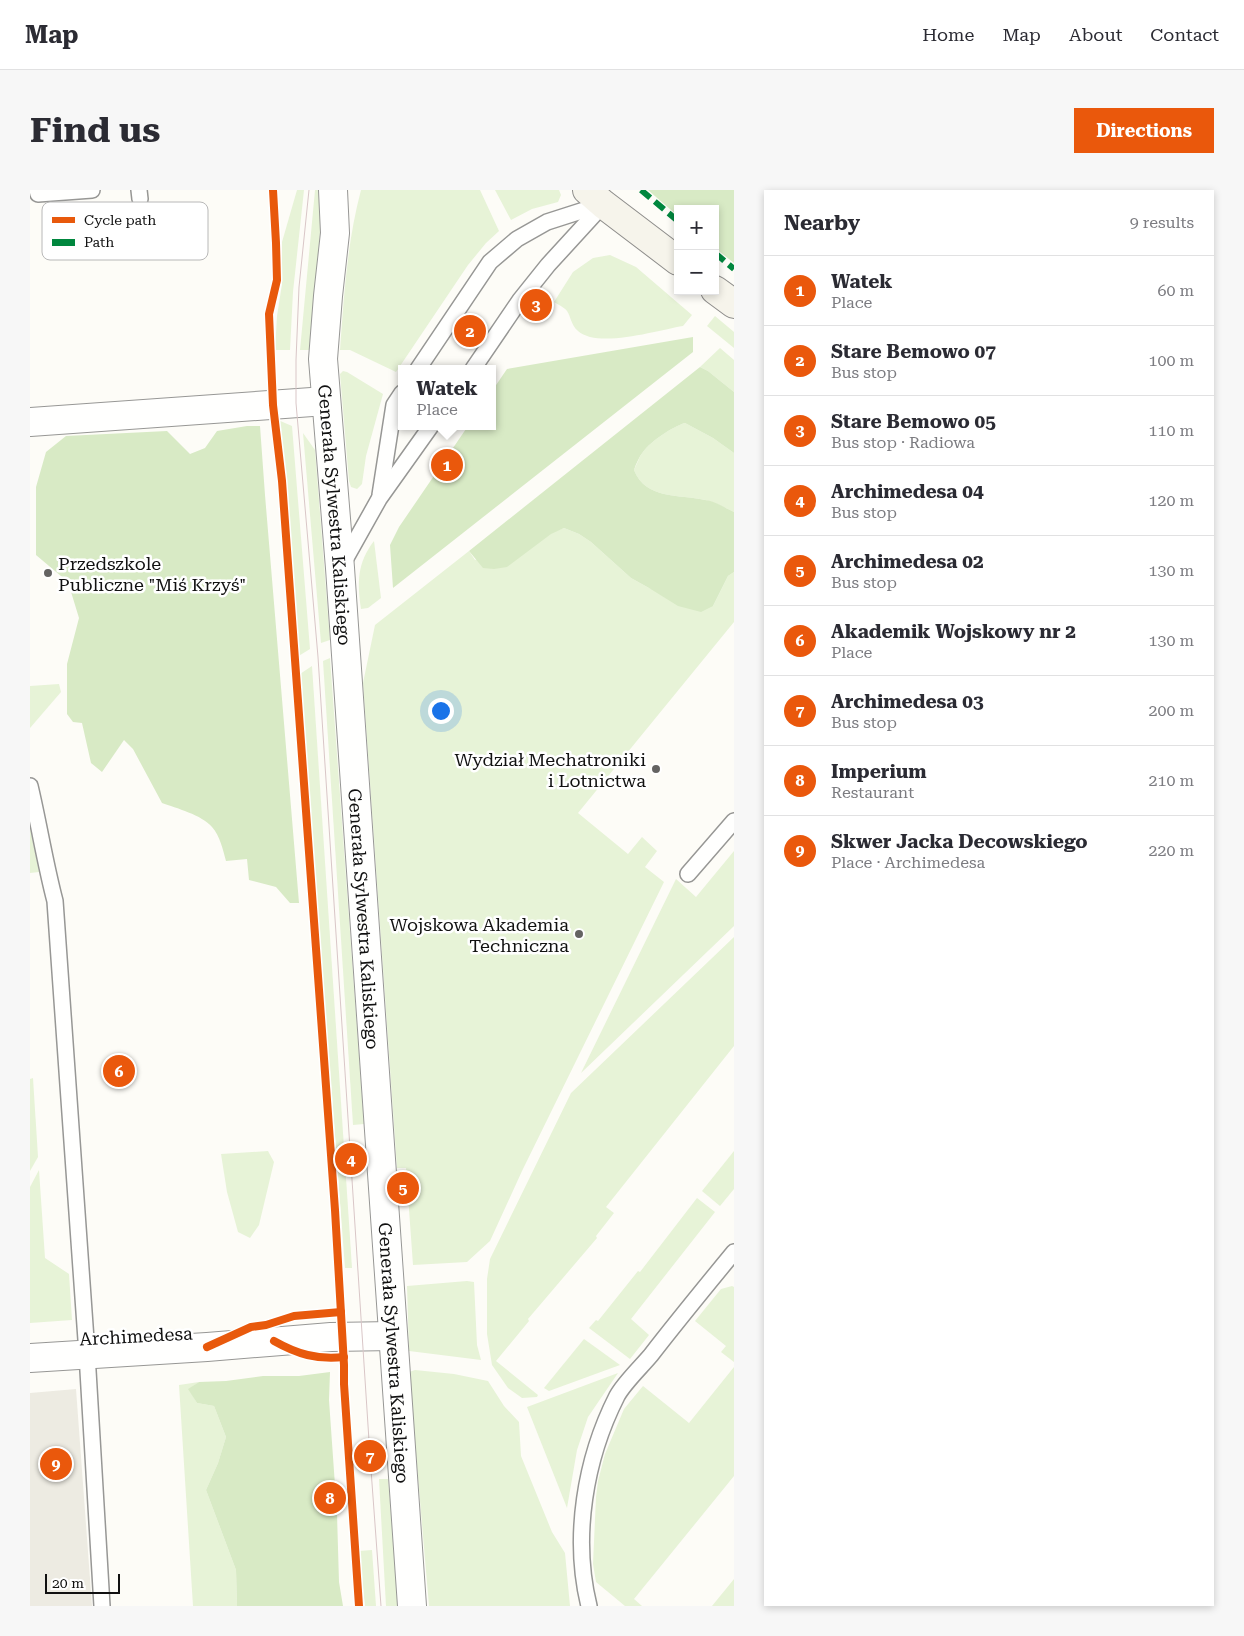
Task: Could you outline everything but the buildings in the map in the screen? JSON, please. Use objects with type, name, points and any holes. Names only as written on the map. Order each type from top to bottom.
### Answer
[{"type":"main road","points":[[595,197],[674,258]]},
{"type":"main road","points":[[719,293],[734,304]]},
{"type":"street","name":"Generała Sylwestra Kaliskiego","points":[[333,190],[335,233],[323,359],[340,568],[412,1606]]},
{"type":"street","name":"Generała Sylwestra Kaliskiego","points":[[335,233],[350,190]]},
{"type":"street","points":[[30,422],[326,401]]},
{"type":"street","name":"Archimedesa","points":[[30,1358],[330,1337],[393,1336]]},
{"type":"lane","points":[[37,190],[38,194],[92,190]]},
{"type":"lane","points":[[421,365],[490,262],[517,239],[595,197]]},
{"type":"lane","points":[[475,365],[595,197]]},
{"type":"lane","points":[[379,499],[394,405],[398,399]]},
{"type":"lane","points":[[340,568],[379,499],[428,430]]},
{"type":"lane","points":[[30,786],[47,872],[55,901],[87,1354],[102,1606]]},
{"type":"lane","points":[[688,874],[734,821]]},
{"type":"lane","points":[[590,1606],[585,1587],[581,1552],[582,1532],[587,1485],[600,1436],[618,1394],[734,1252]]},
{"type":"green space","points":[[297,190],[304,190],[293,292],[290,350],[275,350],[277,316],[282,284],[282,242]]},
{"type":"green space","points":[[315,190],[324,190],[309,350],[300,350]]},
{"type":"green space","points":[[361,190],[480,190],[499,231],[486,243],[468,265],[401,365],[398,365],[396,372],[350,350],[340,350],[349,249]]},
{"type":"green space","points":[[495,190],[559,190],[561,195],[558,202],[532,209],[511,220]]},
{"type":"green space","points":[[648,190],[734,190],[734,263],[719,251],[719,205],[674,205],[674,213]]},
{"type":"green space","points":[[610,255],[636,267],[692,315],[683,326],[629,337],[613,338],[587,336],[578,331],[567,311],[554,302],[573,272],[593,258]]},
{"type":"green space","points":[[715,316],[734,332],[734,348],[707,326]]},
{"type":"green space","points":[[693,337],[693,352],[393,588],[390,545],[399,527],[465,430],[496,430],[496,385],[507,369]]},
{"type":"green space","points":[[720,348],[734,360],[734,392],[708,371],[700,367]]},
{"type":"green space","points":[[700,367],[708,371],[734,392],[734,453],[713,438],[685,423],[668,431],[651,443],[642,454],[634,470],[639,480],[655,491],[709,501],[734,512],[734,572],[728,576],[713,606],[701,612],[678,606],[631,578],[591,542],[579,534],[564,528],[551,534],[507,567],[483,568],[469,551]]},
{"type":"green space","points":[[343,371],[383,394],[366,456],[362,484],[357,489],[351,487],[349,481],[340,374]]},
{"type":"green space","points":[[278,420],[292,426],[310,649],[297,657],[290,537]]},
{"type":"green space","points":[[685,423],[713,438],[734,453],[734,512],[709,501],[655,491],[639,480],[634,470],[642,454],[656,439]]},
{"type":"green space","points":[[247,426],[260,426],[299,903],[290,903],[276,887],[249,880],[247,859],[226,861],[221,843],[208,823],[188,812],[162,803],[133,749],[124,740],[102,772],[91,763],[82,723],[73,722],[67,714],[67,664],[79,618],[68,582],[36,555],[36,487],[46,452],[66,436],[167,431],[190,454],[205,448],[217,431]]},
{"type":"green space","points":[[303,433],[315,450],[330,640],[321,643]]},
{"type":"green space","points":[[564,528],[579,534],[591,542],[631,578],[649,588],[713,606],[728,576],[734,572],[734,622],[578,813],[628,854],[642,837],[657,851],[645,867],[664,882],[522,1171],[490,1241],[467,1262],[413,1265],[406,1168],[397,1168],[363,683],[375,625],[469,551],[475,560]]},
{"type":"green space","points":[[374,541],[381,598],[368,608],[361,609],[359,582],[361,565]]},
{"type":"green space","points":[[330,658],[364,1124],[353,1125],[323,661]]},
{"type":"green space","points":[[312,666],[352,1268],[345,1268],[300,674]]},
{"type":"green space","points":[[59,684],[61,692],[30,728],[30,686]]},
{"type":"green space","points":[[30,828],[39,872],[30,873]]},
{"type":"green space","points":[[734,851],[734,926],[581,1073],[676,879],[696,897]]},
{"type":"green space","points":[[734,937],[734,1046],[606,1207],[614,1213],[596,1236],[597,1238],[528,1319],[529,1321],[496,1361],[538,1395],[537,1397],[522,1398],[508,1388],[492,1365],[487,1334],[487,1279],[490,1259],[571,1093]]},
{"type":"green space","points":[[33,1078],[38,1157],[30,1171],[30,1079]]},
{"type":"green space","points":[[268,1151],[274,1162],[259,1225],[250,1238],[238,1232],[227,1192],[221,1154]]},
{"type":"green space","points":[[734,1151],[734,1189],[720,1206],[702,1191]]},
{"type":"green space","points":[[39,1170],[45,1258],[69,1274],[72,1320],[30,1323],[30,1187]]},
{"type":"green space","points":[[697,1198],[715,1212],[631,1319],[649,1335],[630,1359],[589,1328],[596,1320],[598,1321],[638,1271],[640,1272]]},
{"type":"green space","points":[[474,1282],[477,1345],[481,1360],[409,1351],[407,1286]]},
{"type":"green space","points":[[734,1287],[734,1362],[721,1352],[726,1346],[695,1321],[721,1289]]},
{"type":"green space","points":[[584,1339],[620,1365],[549,1391],[544,1388]]},
{"type":"green space","points":[[734,1367],[734,1476],[634,1599],[642,1606],[625,1606],[596,1582],[593,1564],[598,1481],[605,1454],[624,1409],[643,1386],[689,1423]]},
{"type":"green space","points":[[415,1370],[454,1374],[488,1381],[504,1406],[519,1422],[521,1456],[552,1532],[565,1553],[570,1606],[429,1606],[409,1372]]},
{"type":"green space","points":[[330,1372],[329,1400],[337,1514],[339,1582],[343,1606],[237,1606],[236,1570],[206,1490],[218,1463],[226,1437],[214,1406],[197,1403],[188,1389],[199,1382],[226,1381],[263,1376],[299,1376]]},
{"type":"green space","points":[[618,1373],[588,1417],[577,1450],[567,1508],[527,1407]]},
{"type":"green space","points":[[199,1382],[189,1389],[197,1403],[214,1406],[226,1437],[218,1463],[206,1490],[236,1570],[237,1606],[193,1606],[179,1385]]},
{"type":"green space","points":[[379,1479],[388,1479],[399,1606],[386,1606]]},
{"type":"green space","points":[[372,1550],[376,1606],[365,1606],[359,1551]]},
{"type":"green space","points":[[734,1579],[734,1606],[712,1606]]},
{"type":"shaded area","points":[[76,1389],[92,1606],[30,1606],[30,1393]]},
{"type":"tram line","points":[[309,190],[299,287],[296,403],[318,657],[381,1606]]},
{"type":"marked path","points":[[641,190],[674,218]]},
{"type":"marked path","points":[[719,256],[734,269]]},
{"type":"cycle path","points":[[273,190],[277,280],[269,314],[273,405],[282,481],[335,1210],[344,1384],[359,1606]]},
{"type":"cycle path","points":[[207,1347],[251,1327],[266,1325],[294,1316],[341,1312]]},
{"type":"cycle path","points":[[274,1341],[316,1357],[344,1357]]},
{"type":"place","name":"Stare Bemowo 05","points":[[536,305]]},
{"type":"place","name":"Stare Bemowo 07","points":[[470,331]]},
{"type":"place","name":"Watek","points":[[447,465]]},
{"type":"place","name":"Przedszkole Publiczne \"Miś Krzyś\"","points":[[48,573]]},
{"type":"place","name":"Wydział Mechatroniki i Lotnictwa","points":[[656,769]]},
{"type":"place","name":"Wojskowa Akademia Techniczna","points":[[579,934]]},
{"type":"place","name":"Akademik Wojskowy nr 2","points":[[119,1071]]},
{"type":"place","name":"Archimedesa 04","points":[[351,1159]]},
{"type":"place","name":"Archimedesa 02","points":[[403,1188]]},
{"type":"place","name":"Archimedesa 03","points":[[370,1456]]},
{"type":"place","name":"Skwer Jacka Decowskiego","points":[[56,1464]]},
{"type":"place","name":"Imperium","points":[[330,1498]]}]
